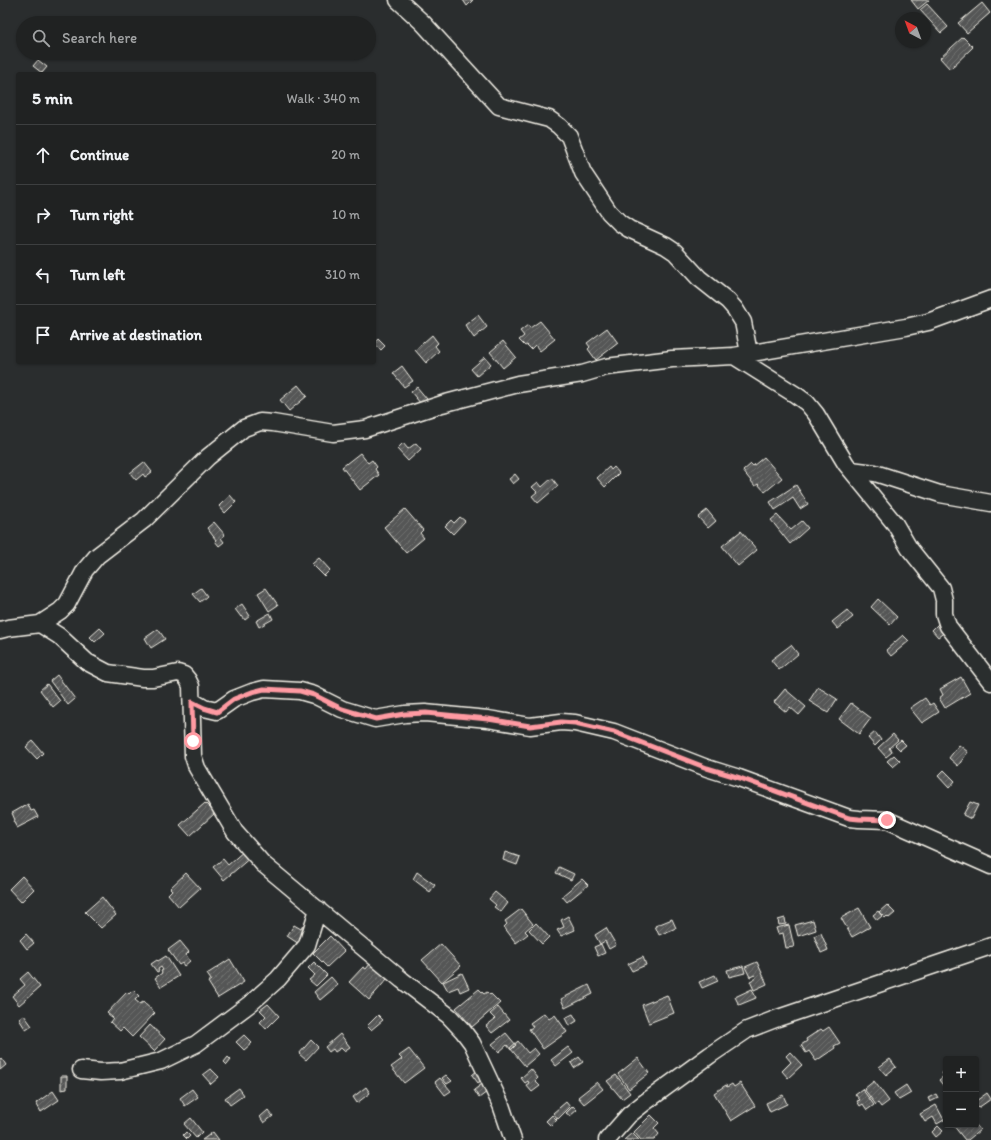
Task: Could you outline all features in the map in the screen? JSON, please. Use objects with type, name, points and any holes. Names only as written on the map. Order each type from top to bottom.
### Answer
[{"type":"street","points":[[398,0],[423,23],[499,106],[549,119],[569,136],[583,173],[608,212],[629,229],[666,246],[675,252],[699,278],[728,301],[735,309],[743,322],[742,355]]},
{"type":"street","points":[[0,630],[40,624],[60,611],[66,604],[84,570],[97,556],[144,520],[208,457],[244,428],[260,422],[273,422],[333,433],[364,429],[442,404],[518,384],[582,374],[606,367],[640,362],[742,355],[906,327],[928,322],[991,299]]},
{"type":"street","points":[[742,355],[807,403],[816,414],[851,470],[895,524],[909,548],[941,588],[944,600],[945,620],[966,651],[991,682]]},
{"type":"street","points":[[851,470],[875,474],[940,494],[991,503]]},
{"type":"street","points":[[40,624],[59,636],[87,662],[108,673],[144,678],[154,678],[169,674],[181,673],[188,680],[191,686],[194,756],[197,768],[235,832],[263,864],[402,980],[449,1016],[463,1031],[472,1043],[501,1105],[514,1140]]},
{"type":"street","points":[[192,702],[217,712],[234,699],[264,689],[300,691],[314,695],[342,709],[376,719],[405,714],[426,713],[488,719],[530,726],[561,722],[575,723],[614,732],[707,768],[740,778],[849,818],[887,820],[991,866]]},
{"type":"street","points":[[81,1070],[101,1072],[120,1071],[161,1061],[196,1044],[251,1003],[278,979],[307,944],[318,909]]},
{"type":"street","points":[[607,1140],[629,1115],[644,1103],[722,1046],[748,1030],[778,1018],[991,946]]},
{"type":"building","points":[[463,0],[473,0],[467,6]]},
{"type":"building","points":[[911,0],[929,0],[918,9]]},
{"type":"building","points":[[982,3],[990,13],[967,33],[958,23]]},
{"type":"building","points":[[927,4],[948,27],[941,33],[931,22],[931,12],[922,12],[920,10]]},
{"type":"building","points":[[963,37],[973,47],[950,69],[940,58]]},
{"type":"building","points":[[38,60],[47,67],[43,72],[41,72],[33,66]]},
{"type":"building","points":[[478,315],[487,327],[474,338],[465,325]]},
{"type":"building","points":[[540,321],[555,339],[540,351],[535,345],[531,349],[519,340],[524,336],[520,331],[528,325],[530,328]]},
{"type":"building","points":[[607,328],[618,343],[596,360],[588,349],[590,347],[587,343]]},
{"type":"building","points":[[432,335],[438,343],[435,346],[439,351],[426,363],[415,350]]},
{"type":"building","points":[[378,339],[385,346],[381,350],[376,346],[376,342]]},
{"type":"building","points":[[503,341],[516,357],[503,368],[490,352]]},
{"type":"building","points":[[485,357],[491,364],[477,376],[471,369]]},
{"type":"building","points":[[402,366],[413,381],[404,387],[393,373]]},
{"type":"building","points":[[298,385],[307,396],[289,411],[280,400]]},
{"type":"building","points":[[417,387],[427,399],[421,404],[411,392]]},
{"type":"building","points":[[403,443],[408,449],[416,443],[421,449],[408,461],[397,449]]},
{"type":"building","points":[[360,453],[368,463],[372,460],[377,467],[375,469],[379,475],[360,490],[342,467]]},
{"type":"building","points":[[764,457],[782,478],[765,492],[758,484],[755,486],[743,471],[751,464],[753,466]]},
{"type":"building","points":[[144,462],[152,472],[145,477],[143,474],[136,480],[130,473]]},
{"type":"building","points":[[609,467],[611,470],[614,467],[619,473],[605,487],[597,478]]},
{"type":"building","points":[[515,474],[519,479],[513,484],[509,479]]},
{"type":"building","points":[[552,478],[558,486],[538,503],[532,496],[537,492],[532,487],[538,482],[542,487]]},
{"type":"building","points":[[796,485],[808,504],[800,509],[793,498],[775,510],[770,502]]},
{"type":"building","points":[[230,495],[236,502],[225,513],[219,506]]},
{"type":"building","points":[[405,509],[423,530],[420,533],[424,538],[406,553],[384,527]]},
{"type":"building","points":[[707,510],[716,521],[708,528],[698,517]]},
{"type":"building","points":[[777,515],[791,530],[802,521],[808,528],[790,544],[771,520]]},
{"type":"building","points":[[460,517],[465,521],[453,534],[445,526],[451,520],[454,523]]},
{"type":"building","points":[[214,522],[225,535],[221,538],[224,542],[219,546],[207,528]]},
{"type":"building","points":[[741,531],[757,550],[738,566],[722,546]]},
{"type":"building","points":[[319,558],[330,570],[324,576],[312,564]]},
{"type":"building","points":[[201,588],[207,596],[200,602],[193,594]]},
{"type":"building","points":[[266,588],[278,605],[269,611],[258,593]]},
{"type":"building","points":[[878,599],[897,617],[890,625],[871,607]]},
{"type":"building","points":[[242,604],[250,616],[245,620],[235,609]]},
{"type":"building","points":[[847,610],[853,617],[838,629],[832,622]]},
{"type":"building","points":[[270,613],[273,619],[259,627],[256,621]]},
{"type":"building","points":[[938,624],[945,632],[938,637],[932,630]]},
{"type":"building","points":[[100,628],[105,633],[95,642],[90,637]]},
{"type":"building","points":[[158,629],[165,639],[151,648],[145,638]]},
{"type":"building","points":[[903,635],[909,641],[891,656],[886,650]]},
{"type":"building","points":[[791,645],[798,654],[779,670],[771,660]]},
{"type":"building","points":[[57,675],[75,699],[68,705],[50,681]]},
{"type":"building","points":[[961,677],[970,693],[945,708],[939,698],[943,695],[940,689]]},
{"type":"building","points":[[47,684],[60,701],[53,707],[40,690]]},
{"type":"building","points":[[818,687],[837,699],[828,713],[809,701]]},
{"type":"building","points":[[785,689],[806,707],[799,715],[790,707],[786,712],[774,702]]},
{"type":"building","points":[[925,698],[930,705],[933,703],[939,712],[922,723],[910,708]]},
{"type":"building","points":[[851,703],[871,718],[859,734],[839,719]]},
{"type":"building","points":[[875,732],[881,740],[875,746],[868,738]]},
{"type":"building","points":[[893,734],[898,740],[889,748],[892,752],[886,757],[878,748]]},
{"type":"building","points":[[901,740],[906,745],[900,750],[895,745]]},
{"type":"building","points":[[33,741],[43,753],[37,759],[26,747]]},
{"type":"building","points":[[959,745],[968,752],[958,766],[949,758]]},
{"type":"building","points":[[894,755],[900,761],[893,767],[887,761]]},
{"type":"building","points":[[944,770],[955,781],[949,788],[938,776]]},
{"type":"building","points":[[970,802],[978,805],[971,819],[963,815]]},
{"type":"building","points":[[205,803],[215,813],[190,836],[180,825]]},
{"type":"building","points":[[28,804],[31,811],[34,810],[38,817],[17,828],[13,821],[15,820],[12,813]]},
{"type":"building","points":[[245,850],[251,857],[224,880],[213,867],[223,859],[228,865]]},
{"type":"building","points":[[505,852],[520,857],[517,865],[503,860]]},
{"type":"building","points":[[559,867],[574,874],[571,880],[556,873]]},
{"type":"building","points":[[417,872],[435,885],[430,892],[413,879]]},
{"type":"building","points":[[186,873],[200,888],[179,907],[168,894],[172,890],[170,888]]},
{"type":"building","points":[[22,876],[34,889],[21,902],[9,889]]},
{"type":"building","points":[[582,879],[588,885],[567,902],[562,896]]},
{"type":"building","points":[[495,892],[508,903],[501,912],[494,907],[496,905],[489,899]]},
{"type":"building","points":[[102,897],[116,915],[101,928],[85,912]]},
{"type":"building","points":[[887,905],[895,913],[889,918],[887,916],[885,918],[879,912]]},
{"type":"building","points":[[859,908],[870,927],[852,937],[841,918]]},
{"type":"building","points":[[521,909],[533,924],[525,931],[528,934],[516,943],[504,927],[507,924],[505,921]]},
{"type":"building","points":[[878,911],[882,916],[877,920],[873,915]]},
{"type":"building","points":[[568,916],[575,930],[561,936],[557,930],[564,927],[561,920]]},
{"type":"building","points":[[785,918],[786,924],[779,925],[778,920]]},
{"type":"building","points":[[672,919],[676,928],[659,935],[655,926]]},
{"type":"building","points":[[813,920],[816,930],[798,936],[795,925]]},
{"type":"building","points":[[536,923],[549,937],[542,944],[529,930]]},
{"type":"building","points":[[294,925],[301,929],[303,925],[312,931],[302,946],[287,936]]},
{"type":"building","points":[[789,925],[794,947],[786,948],[783,933],[778,934],[776,928]]},
{"type":"building","points":[[606,928],[616,945],[609,949],[605,941],[600,944],[595,935]]},
{"type":"building","points":[[821,933],[828,950],[821,953],[814,936]]},
{"type":"building","points":[[26,934],[34,943],[27,949],[20,940]]},
{"type":"building","points":[[330,936],[344,951],[327,967],[313,953]]},
{"type":"building","points":[[180,941],[189,952],[186,955],[190,961],[184,966],[182,963],[179,965],[168,950]]},
{"type":"building","points":[[441,944],[461,966],[442,982],[422,960]]},
{"type":"building","points":[[601,944],[605,953],[598,956],[594,947]]},
{"type":"building","points":[[166,956],[179,976],[161,987],[155,978],[162,973],[161,971],[163,970],[161,967],[157,972],[151,964]]},
{"type":"building","points":[[643,957],[646,965],[632,971],[628,964]]},
{"type":"building","points":[[230,959],[244,982],[218,998],[208,982],[211,980],[207,974]]},
{"type":"building","points":[[314,962],[327,975],[316,986],[309,980],[315,975],[308,968]]},
{"type":"building","points":[[757,962],[767,984],[754,990],[750,981],[756,978],[755,975],[750,977],[745,967]]},
{"type":"building","points":[[370,964],[387,979],[369,1000],[349,982],[363,967],[366,969]]},
{"type":"building","points":[[743,966],[745,973],[729,977],[727,970]]},
{"type":"building","points":[[28,972],[40,987],[19,1005],[12,996],[25,985],[20,979]]},
{"type":"building","points":[[462,973],[469,988],[460,992],[458,987],[448,991],[443,982]]},
{"type":"building","points":[[715,975],[718,981],[702,988],[699,982]]},
{"type":"building","points":[[331,977],[338,985],[320,1000],[314,992]]},
{"type":"building","points":[[589,985],[593,994],[565,1008],[561,999]]},
{"type":"building","points":[[479,989],[484,994],[487,992],[490,995],[491,994],[500,1003],[472,1027],[456,1008]]},
{"type":"building","points":[[752,989],[756,998],[739,1005],[735,997]]},
{"type":"building","points":[[133,990],[139,996],[135,1000],[140,1004],[143,1002],[155,1013],[132,1037],[123,1028],[120,1031],[110,1022],[113,1018],[107,1013],[127,992],[129,994]]},
{"type":"building","points":[[667,995],[674,1013],[649,1023],[642,1005]]},
{"type":"building","points":[[268,1004],[279,1016],[266,1029],[260,1022],[266,1016],[260,1010]]},
{"type":"building","points":[[498,1007],[509,1020],[492,1033],[486,1026],[495,1019],[490,1014]]},
{"type":"building","points":[[544,1013],[549,1019],[555,1015],[567,1032],[543,1049],[529,1029],[533,1027],[530,1023]]},
{"type":"building","points":[[573,1014],[577,1021],[569,1026],[565,1018]]},
{"type":"building","points":[[24,1015],[32,1026],[26,1030],[19,1019]]},
{"type":"building","points":[[378,1015],[383,1020],[371,1030],[367,1026]]},
{"type":"building","points":[[150,1025],[165,1039],[154,1051],[139,1037]]},
{"type":"building","points":[[829,1027],[840,1043],[816,1061],[809,1051],[806,1053],[801,1045],[807,1041],[806,1039],[821,1029],[823,1031]]},
{"type":"building","points":[[506,1033],[516,1045],[511,1050],[507,1045],[499,1052],[492,1044]]},
{"type":"building","points":[[340,1034],[350,1047],[344,1051],[341,1048],[335,1052],[333,1049],[329,1052],[325,1047]]},
{"type":"building","points":[[244,1035],[252,1043],[244,1050],[236,1042]]},
{"type":"building","points":[[311,1040],[318,1047],[306,1060],[299,1054]]},
{"type":"building","points":[[518,1041],[528,1053],[534,1048],[539,1054],[525,1066],[510,1048]]},
{"type":"building","points":[[568,1047],[573,1053],[556,1066],[551,1060]]},
{"type":"building","points":[[409,1049],[424,1068],[404,1083],[391,1067],[402,1059],[399,1056]]},
{"type":"building","points":[[790,1052],[802,1065],[788,1078],[782,1071],[791,1062],[786,1056]]},
{"type":"building","points":[[228,1057],[231,1060],[227,1065],[224,1062]]},
{"type":"building","points":[[579,1057],[583,1062],[574,1068],[571,1063]]},
{"type":"building","points":[[638,1058],[649,1073],[629,1089],[618,1074]]},
{"type":"building","points":[[2,1059],[6,1065],[0,1070],[0,1061]]},
{"type":"building","points":[[890,1059],[896,1067],[886,1075],[879,1067]]},
{"type":"building","points":[[211,1069],[219,1077],[211,1084],[203,1075]]},
{"type":"building","points":[[531,1069],[538,1078],[535,1081],[540,1086],[532,1092],[526,1085],[529,1083],[528,1081],[525,1083],[521,1078]]},
{"type":"building","points":[[478,1070],[485,1078],[478,1083],[472,1075]]},
{"type":"building","points":[[446,1075],[452,1081],[447,1084],[442,1078]]},
{"type":"building","points":[[616,1075],[630,1093],[622,1099],[607,1081]]},
{"type":"building","points":[[61,1076],[67,1076],[67,1089],[61,1090]]},
{"type":"building","points":[[943,1077],[943,1085],[939,1080]]},
{"type":"building","points":[[440,1078],[451,1091],[445,1095],[435,1082]]},
{"type":"building","points":[[486,1081],[491,1089],[479,1098],[474,1090]]},
{"type":"building","points":[[874,1081],[889,1101],[881,1107],[878,1103],[876,1105],[864,1089]]},
{"type":"building","points":[[597,1082],[603,1089],[584,1104],[578,1097]]},
{"type":"building","points":[[740,1083],[755,1106],[731,1121],[714,1093],[726,1085],[727,1087],[732,1084],[734,1087]]},
{"type":"building","points":[[906,1085],[911,1093],[899,1100],[894,1093]]},
{"type":"building","points":[[366,1087],[370,1093],[357,1103],[353,1097]]},
{"type":"building","points":[[239,1088],[244,1095],[230,1105],[225,1098]]},
{"type":"building","points":[[192,1089],[198,1097],[185,1106],[180,1098]]},
{"type":"building","points":[[862,1089],[874,1105],[867,1110],[863,1104],[860,1106],[857,1101],[860,1100],[855,1094]]},
{"type":"building","points":[[53,1091],[59,1100],[41,1112],[36,1103]]},
{"type":"building","points":[[987,1093],[991,1099],[979,1107],[979,1099]]},
{"type":"building","points":[[936,1094],[938,1098],[930,1102],[928,1098]]},
{"type":"building","points":[[783,1095],[787,1104],[770,1112],[766,1103]]},
{"type":"building","points":[[566,1102],[570,1107],[558,1119],[553,1113]]},
{"type":"building","points":[[936,1105],[943,1121],[937,1124],[933,1117],[925,1122],[920,1114]]},
{"type":"building","points":[[573,1106],[577,1110],[570,1116],[566,1113]]},
{"type":"building","points":[[268,1110],[273,1116],[264,1123],[260,1117]]},
{"type":"building","points":[[552,1115],[557,1120],[551,1126],[546,1121]]},
{"type":"building","points":[[651,1115],[659,1123],[654,1128],[659,1134],[654,1140],[641,1140],[634,1132]]},
{"type":"building","points":[[191,1118],[202,1132],[196,1138],[184,1124]]},
{"type":"building","points":[[938,1126],[943,1131],[936,1137],[932,1132]]},
{"type":"building","points":[[955,1128],[978,1128],[980,1130],[968,1140],[965,1140]]},
{"type":"building","points":[[186,1132],[190,1136],[187,1139],[183,1135]]},
{"type":"building","points":[[213,1132],[219,1140],[202,1140]]},
{"type":"building","points":[[632,1133],[639,1140],[624,1140]]},
{"type":"route","points":[[193,741],[192,702],[217,712],[234,699],[244,694],[264,689],[300,691],[308,692],[342,709],[376,719],[405,714],[426,713],[488,719],[530,726],[561,722],[599,728],[614,732],[707,768],[740,778],[849,818],[887,820]]}]
